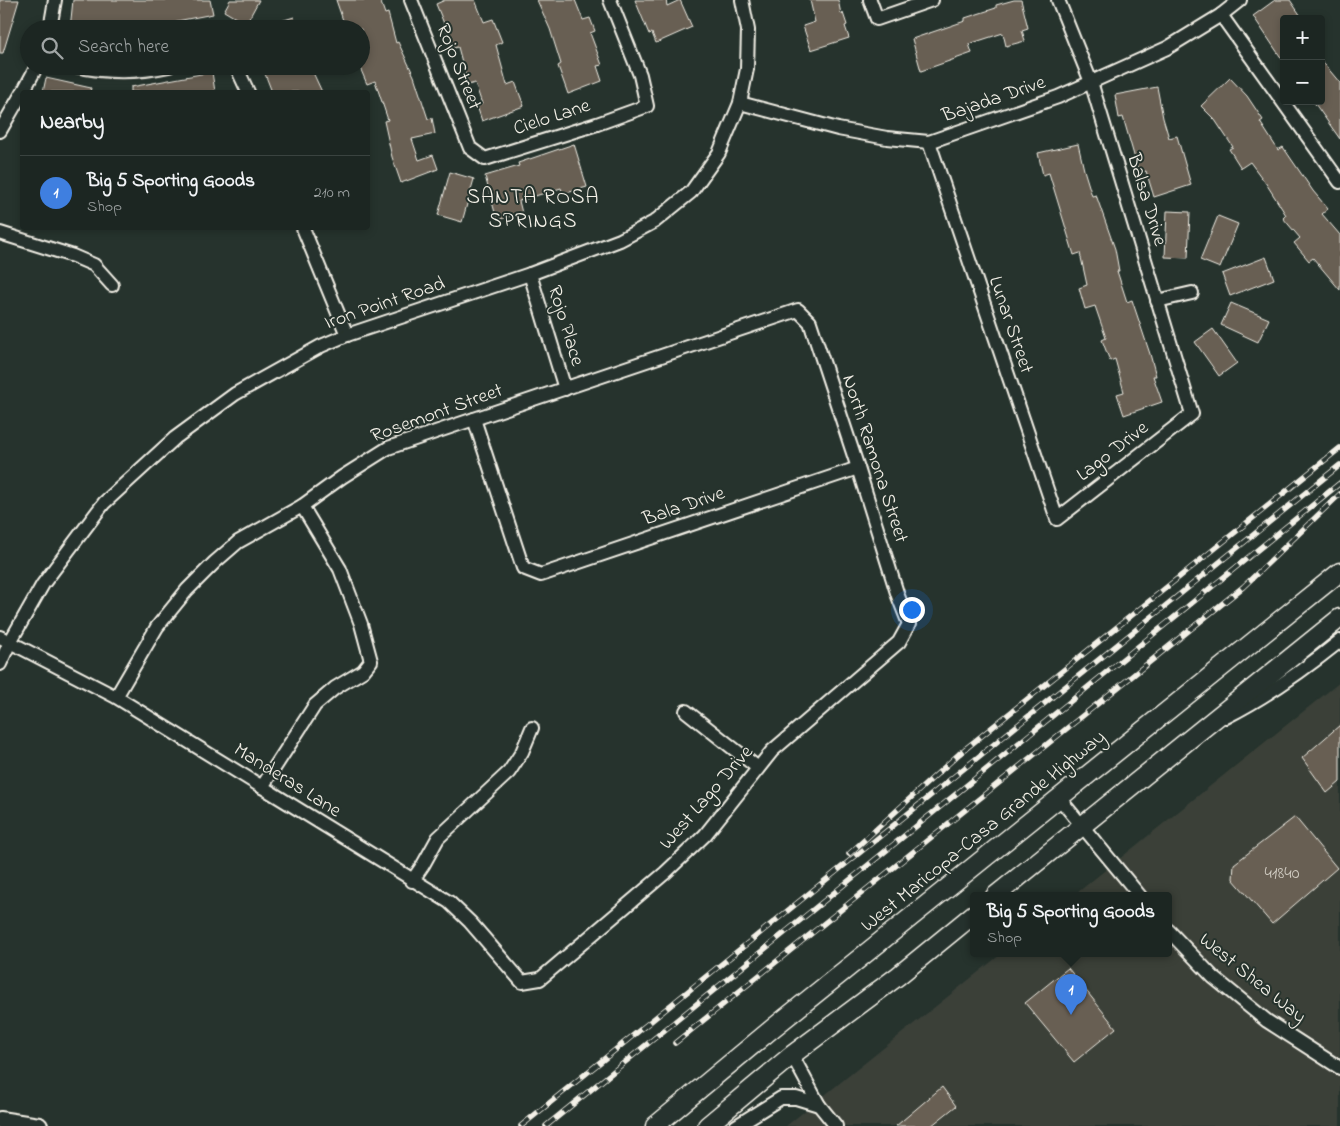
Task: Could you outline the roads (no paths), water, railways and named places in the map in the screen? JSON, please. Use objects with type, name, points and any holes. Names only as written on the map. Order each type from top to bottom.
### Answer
[{"type":"main road","name":"West Maricopa-Casa Grande Highway","points":[[655,1126],[781,1022],[1340,572]]},
{"type":"main road","points":[[1000,892],[1340,618]]},
{"type":"main road","points":[[707,1126],[792,1055],[898,976],[970,917]]},
{"type":"street","points":[[52,20],[55,0]]},
{"type":"street","name":"Rojo Street","points":[[412,0],[470,148]]},
{"type":"street","name":"Cielo Lane","points":[[470,148],[485,158],[589,127],[647,106],[640,75],[610,0]]},
{"type":"street","name":"Iron Point Road","points":[[0,664],[5,640],[43,584],[104,503],[175,438],[235,394],[321,346],[347,335],[530,274],[620,240],[654,222],[690,192],[719,153],[740,103],[746,69],[748,30],[742,0]]},
{"type":"street","points":[[870,0],[877,19],[932,0]]},
{"type":"street","name":"Balsa Drive","points":[[1058,0],[1091,82],[1192,414]]},
{"type":"street","name":"Bajada Drive","points":[[740,103],[838,129],[887,138],[929,142],[1058,97],[1168,48],[1221,16],[1240,0]]},
{"type":"street","points":[[1221,16],[1340,182]]},
{"type":"street","points":[[25,90],[32,75]]},
{"type":"street","points":[[240,75],[247,90]]},
{"type":"street","points":[[0,131],[20,98]]},
{"type":"street","name":"Lunar Street","points":[[929,142],[1056,520]]},
{"type":"street","points":[[304,230],[347,335]]},
{"type":"street","points":[[0,233],[94,265],[112,285]]},
{"type":"street","name":"Rojo Place","points":[[530,274],[565,389]]},
{"type":"street","points":[[1157,301],[1192,293]]},
{"type":"street","name":"Rosemont Street","points":[[116,698],[157,627],[187,590],[214,562],[238,542],[302,506],[342,477],[388,448],[798,310]]},
{"type":"street","name":"North Ramona Street","points":[[798,310],[810,322],[898,596],[909,624]]},
{"type":"street","name":"Lago Drive","points":[[1056,520],[1192,414]]},
{"type":"street","name":"Bala Drive","points":[[474,419],[523,568],[541,575],[858,468]]},
{"type":"street","points":[[262,787],[315,705],[334,688],[363,671],[371,661],[361,624],[340,569],[302,506]]},
{"type":"street","name":"West Lago Drive","points":[[522,982],[540,979],[666,873],[705,835],[772,751],[899,642],[909,624]]},
{"type":"street","name":"Manderas Lane","points":[[5,640],[116,698],[449,902],[470,922],[522,982]]},
{"type":"street","points":[[1206,727],[1246,706],[1340,641]]},
{"type":"street","points":[[686,711],[758,768]]},
{"type":"street","points":[[412,881],[438,838],[509,772],[522,752],[532,728]]},
{"type":"street","points":[[1059,798],[1137,892]]},
{"type":"street","name":"West Shea Way","points":[[1172,934],[1213,977],[1267,1021],[1340,1068]]},
{"type":"street","points":[[792,1055],[819,1106],[836,1126]]},
{"type":"street","points":[[736,1126],[780,1098],[796,1098],[819,1106]]},
{"type":"street","points":[[0,1120],[38,1126]]},
{"type":"railway","points":[[849,854],[959,754],[1340,448]]},
{"type":"railway","points":[[521,1126],[1340,465]]},
{"type":"railway","points":[[546,1126],[1340,483]]},
{"type":"railway","points":[[675,1043],[1243,587],[1340,494]]},
{"type":"place","name":"Big 5 Sporting Goods","points":[[1071,1015]]},
{"type":"district","name":"SANTA ROSA SPRINGS","points":[[533,210]]}]
